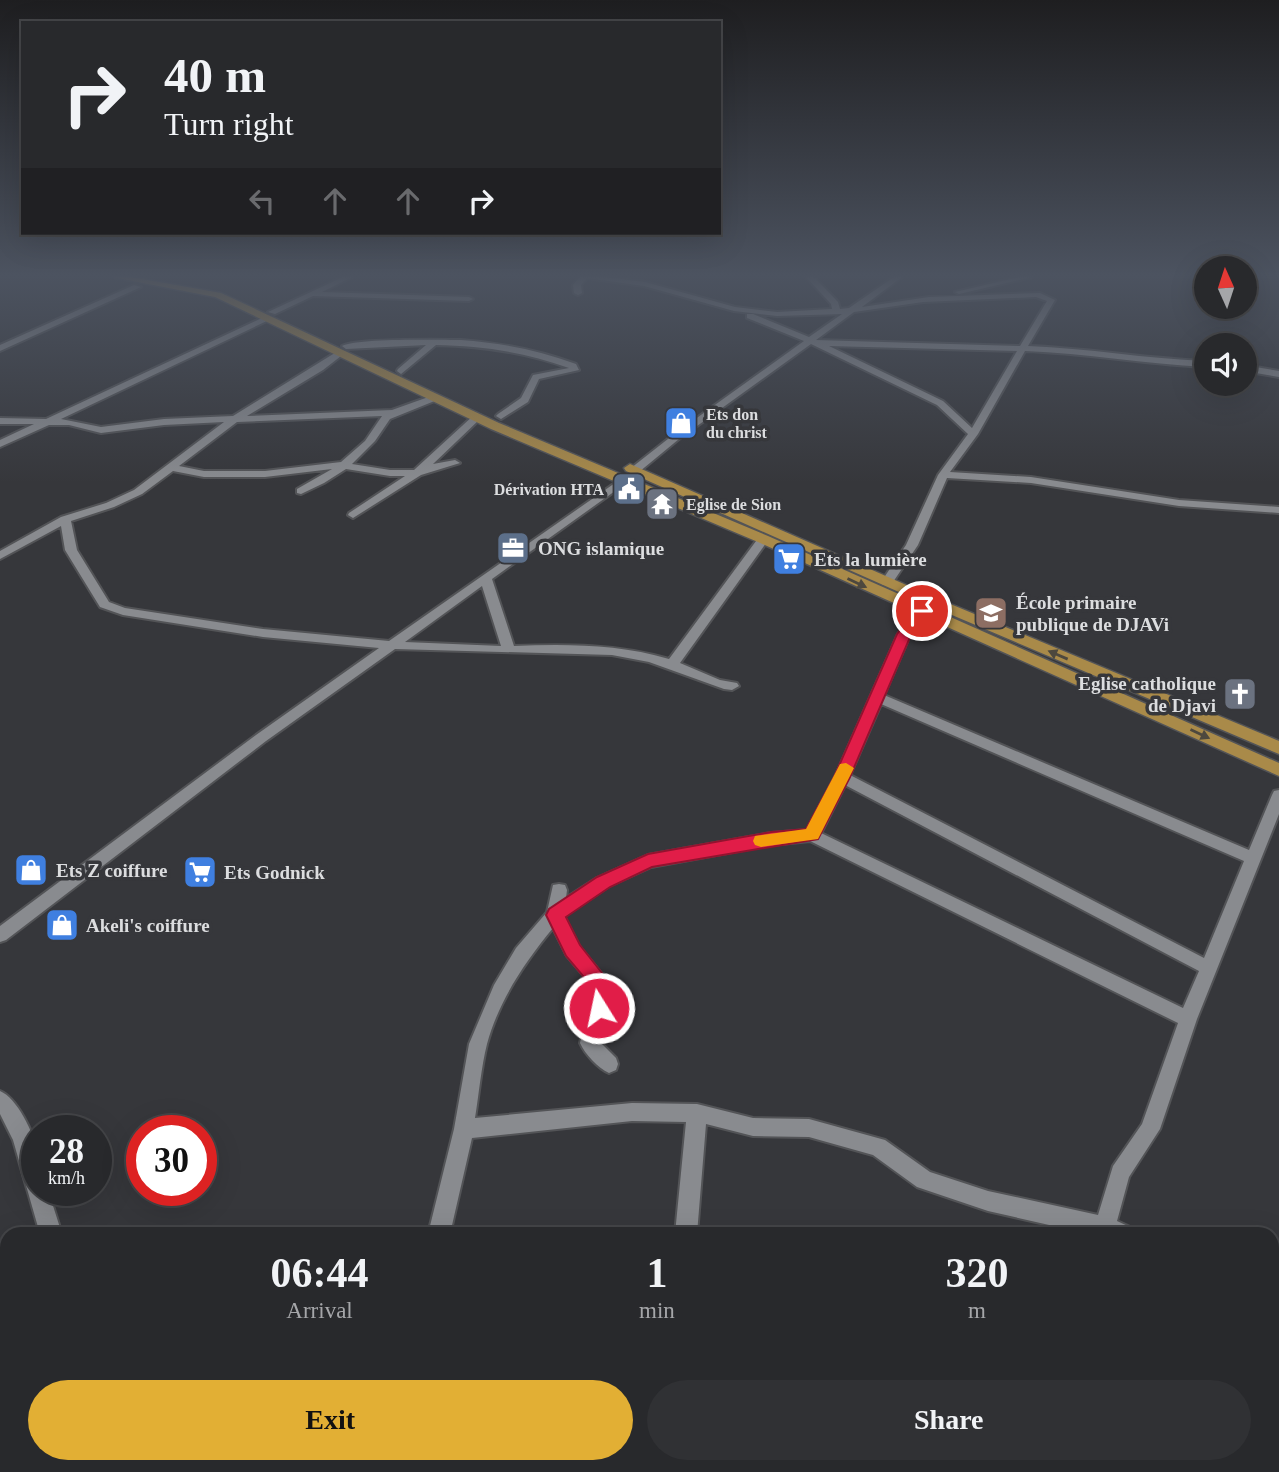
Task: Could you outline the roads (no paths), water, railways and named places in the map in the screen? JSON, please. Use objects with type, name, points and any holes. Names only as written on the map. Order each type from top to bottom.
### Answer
[{"type":"main road","points":[[333,346],[477,417],[630,475],[1279,748]]},
{"type":"main road","points":[[342,350],[401,371],[763,539],[1279,770]]},
{"type":"street","points":[[0,444],[206,346]]},
{"type":"street","points":[[0,556],[65,519],[125,499],[235,419],[320,368],[342,350],[398,346]]},
{"type":"street","points":[[401,371],[430,346]]},
{"type":"street","points":[[501,416],[524,400],[536,377],[569,372],[575,368],[555,358],[507,346]]},
{"type":"street","points":[[0,935],[261,738],[630,475],[676,437],[807,346]]},
{"type":"street","points":[[820,346],[940,403],[973,433]]},
{"type":"street","points":[[908,346],[1065,350],[1194,363]]},
{"type":"street","points":[[887,582],[912,545],[943,475],[973,433],[1023,346]]},
{"type":"street","points":[[1257,370],[1279,374]]},
{"type":"street","points":[[301,491],[335,475],[342,465],[370,442],[378,423],[393,413],[434,398]]},
{"type":"street","points":[[0,421],[69,422],[102,430],[164,422],[393,413]]},
{"type":"street","points":[[354,515],[417,473],[477,417]]},
{"type":"street","points":[[170,466],[190,474],[265,474],[342,465],[390,473],[417,473],[455,463]]},
{"type":"street","points":[[943,475],[1031,480],[1169,502],[1279,510]]},
{"type":"street","points":[[65,519],[71,550],[104,604],[123,611],[263,633],[390,645],[509,650],[597,649],[672,664],[714,684],[732,686]]},
{"type":"street","points":[[672,664],[763,539]]},
{"type":"street","points":[[485,576],[509,650]]},
{"type":"street","points":[[812,835],[842,777],[904,634],[922,611]]},
{"type":"street","points":[[877,697],[1253,858]]},
{"type":"street","points":[[842,777],[1210,969]]},
{"type":"street","points":[[1112,1227],[1120,1173],[1150,1129],[1188,1018],[1279,796]]},
{"type":"street","points":[[441,1227],[464,1129],[478,1044],[500,990],[522,953],[555,915],[603,882],[648,861],[771,839],[812,835],[1188,1018]]},
{"type":"street","points":[[559,890],[555,915],[573,951],[592,973],[599,1000],[589,1043],[609,1064]]},
{"type":"street","points":[[0,1100],[6,1105],[21,1137]]},
{"type":"street","points":[[464,1129],[632,1112],[697,1113],[753,1127],[809,1128],[878,1147],[924,1180],[988,1201],[1095,1227]]},
{"type":"street","points":[[687,1227],[697,1113]]},
{"type":"street","points":[[42,1206],[49,1227]]},
{"type":"place","name":"Ets don du christ","points":[[681,423]]},
{"type":"place","name":"Dérivation HTA","points":[[629,489]]},
{"type":"place","name":"Eglise de Sion","points":[[662,504]]},
{"type":"place","name":"ONG islamique","points":[[513,548]]},
{"type":"place","name":"Ets la lumière","points":[[789,559]]},
{"type":"place","name":"École primaire publique de DJAVi","points":[[991,613]]},
{"type":"place","name":"Eglise catholique de Djavi","points":[[1240,694]]},
{"type":"place","name":"Ets Z coiffure","points":[[31,870]]},
{"type":"place","name":"Ets Godnick","points":[[200,872]]},
{"type":"place","name":"Akeli's coiffure","points":[[62,925]]}]
